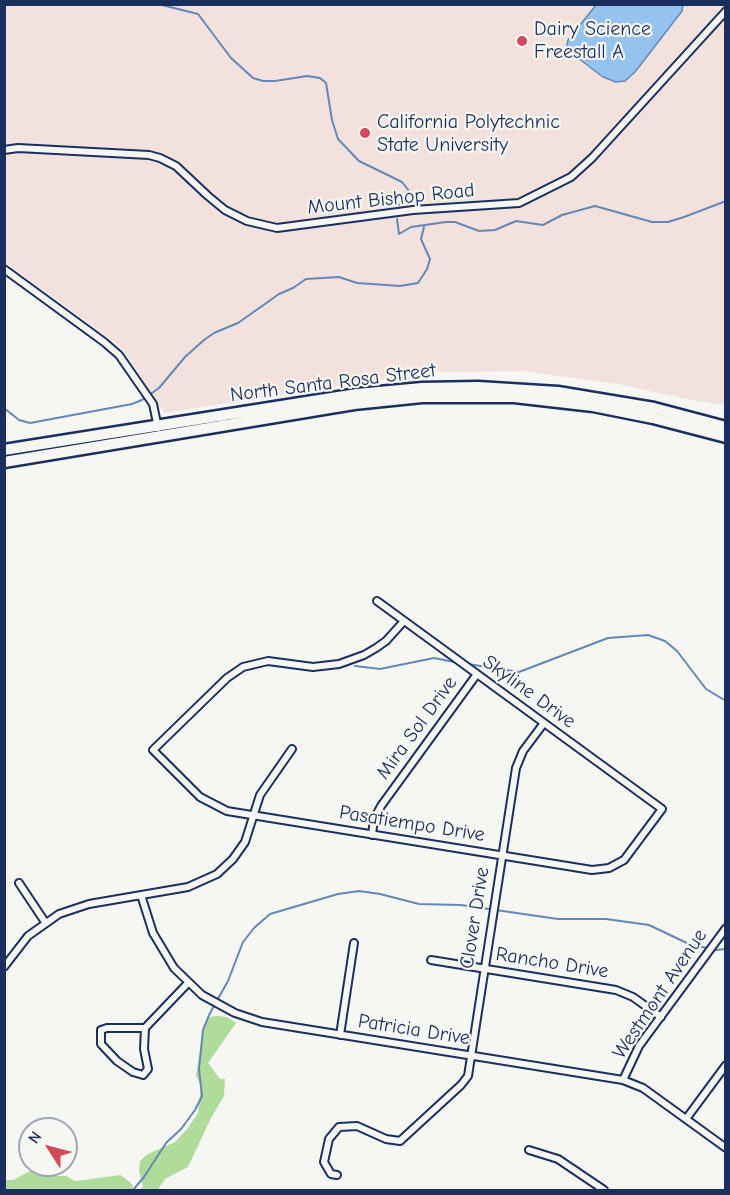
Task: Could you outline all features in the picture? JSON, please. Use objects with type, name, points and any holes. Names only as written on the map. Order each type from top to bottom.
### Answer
[{"type":"highway","name":"North Santa Rosa Street","points":[[4,450],[387,390],[478,387],[527,389],[600,398],[654,408],[726,427]]},
{"type":"highway","name":"North Santa Rosa Street","points":[[4,462],[366,403],[422,397],[459,396],[549,400],[653,418],[726,437]]},
{"type":"street","name":"Mount Bishop Road","points":[[4,150],[18,148],[149,155],[176,166],[225,210],[247,221],[277,228],[413,210],[519,203],[571,177],[592,158],[726,11]]},
{"type":"street","points":[[4,269],[111,347],[153,404],[160,437]]},
{"type":"street","name":"Skyline Drive","points":[[377,601],[662,809]]},
{"type":"street","name":"Pasatiempo Drive","points":[[404,621],[386,641],[376,648],[358,658],[339,664],[313,666],[268,661],[243,667],[227,678],[153,750],[192,790],[208,803],[227,811],[592,870],[609,868],[624,860],[662,809]]},
{"type":"street","name":"Mira Sol Drive","points":[[372,835],[375,819],[381,806],[477,674]]},
{"type":"street","name":"Clover Drive","points":[[337,1175],[331,1174],[324,1162],[329,1139],[339,1127],[357,1126],[386,1139],[400,1141],[468,1076],[516,768],[523,751],[543,723]]},
{"type":"street","points":[[4,968],[22,943],[45,922],[74,908],[188,886],[217,874],[240,851],[249,832],[263,788],[292,749]]},
{"type":"street","points":[[19,883],[45,922]]},
{"type":"street","name":"Patricia Drive","points":[[141,895],[145,914],[157,942],[174,968],[210,1000],[226,1009],[253,1019],[340,1035],[623,1080],[643,1088],[726,1148]]},
{"type":"street","name":"Westmont Avenue","points":[[623,1080],[632,1058],[726,928]]},
{"type":"street","points":[[340,1035],[354,943]]},
{"type":"street","name":"Rancho Drive","points":[[430,960],[616,990],[633,997],[661,1017]]},
{"type":"street","points":[[146,1028],[106,1028],[99,1034],[101,1044],[117,1062],[133,1072],[143,1074],[148,1069],[144,1049],[146,1028],[188,982]]},
{"type":"street","points":[[686,1119],[726,1065]]},
{"type":"street","points":[[529,1150],[558,1159],[604,1191]]},
{"type":"shaded area","name":"California Polytechnic State University","points":[[4,5],[725,5],[725,405],[618,384],[522,371],[429,372],[164,413],[124,351],[116,343],[5,262]]},
{"type":"green space","points":[[210,1017],[227,1017],[236,1023],[208,1063],[220,1079],[225,1079],[224,1096],[188,1167],[165,1179],[159,1190],[139,1190],[143,1187],[139,1171],[140,1161],[148,1154],[175,1142],[198,1113],[201,1085],[196,1076],[203,1030]]},
{"type":"green space","points":[[121,1175],[133,1185],[132,1190],[5,1190],[5,1180],[19,1177],[68,1177],[75,1181]]},
{"type":"water","points":[[596,5],[683,5],[682,11],[635,72],[625,81],[616,82],[603,77],[566,49],[568,40]]},
{"type":"waterway","points":[[158,4],[198,14],[231,58],[253,78],[275,81],[307,76],[320,78],[326,83],[332,120],[338,139],[359,161],[402,182],[409,191],[399,205]]},
{"type":"waterway","points":[[397,219],[399,234],[411,227],[446,222],[455,222],[479,231],[495,230],[516,221],[543,225],[562,215],[595,206],[652,222],[668,222],[726,201]]},
{"type":"waterway","points":[[4,408],[19,420],[30,423],[132,404],[142,400],[159,388],[185,357],[204,340],[238,323],[279,294],[306,279],[339,277],[357,283],[400,286],[418,283],[430,259],[421,239],[424,227]]},
{"type":"waterway","points":[[468,664],[519,672],[608,638],[648,635],[665,641],[677,651],[706,689],[726,701]]},
{"type":"waterway","points":[[355,666],[380,669],[434,658],[459,663]]},
{"type":"waterway","points":[[133,1190],[166,1143],[181,1129],[195,1110],[202,1096],[199,1069],[203,1030],[228,981],[243,942],[270,914],[338,894],[359,891],[419,904],[461,905],[558,919],[606,919],[649,925],[689,944],[716,950],[726,949]]},
{"type":"place","name":"Dairy Science Freestall A","points":[[522,41]]},
{"type":"place","name":"California Polytechnic State University","points":[[365,133]]}]
